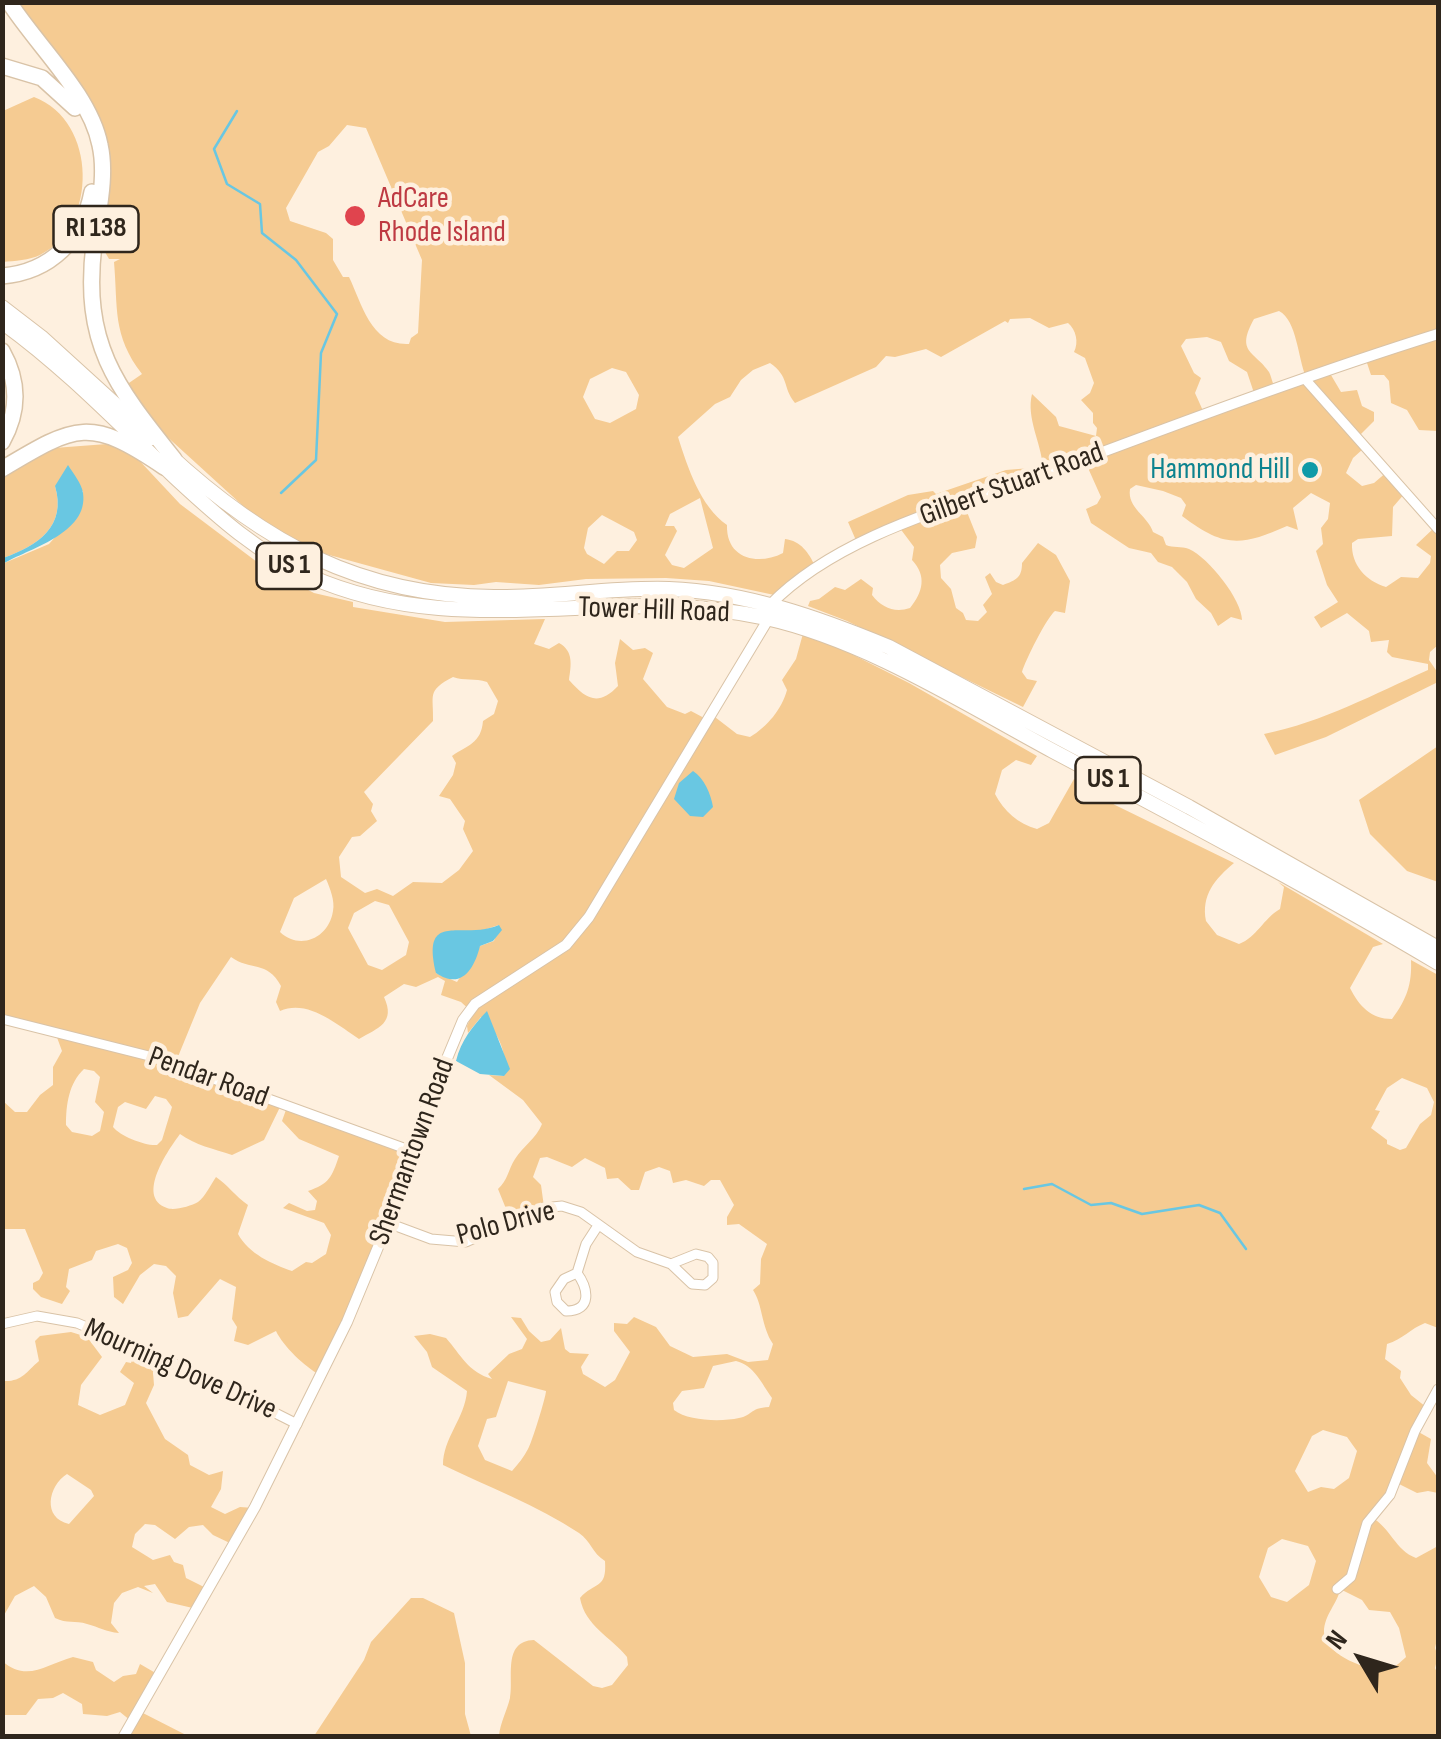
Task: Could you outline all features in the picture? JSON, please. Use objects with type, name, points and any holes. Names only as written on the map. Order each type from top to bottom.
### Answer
[{"type":"highway","name":"RI 138","points":[[10,2],[82,102],[95,127],[102,165],[90,290],[95,331],[118,384],[169,463]]},
{"type":"highway","points":[[2,66],[42,78],[69,100],[87,130],[94,166],[89,206],[72,241],[38,268],[2,276]]},
{"type":"highway","name":"Tower Hill Road","points":[[2,307],[42,336],[169,463]]},
{"type":"highway","name":"Tower Hill Road","points":[[2,322],[169,463],[266,533],[324,563],[385,584],[436,594],[492,597],[667,589],[769,612],[810,615],[890,647],[1438,948]]},
{"type":"highway","points":[[2,352],[14,380],[16,398],[11,425],[2,442]]},
{"type":"highway","points":[[2,469],[52,440],[84,431],[119,438],[169,463]]},
{"type":"highway","name":"Tower Hill Road","points":[[769,612],[876,656],[1255,858],[1438,963]]},
{"type":"highway","points":[[1104,778],[1112,776],[1276,864],[1314,878]]},
{"type":"street","name":"Gilbert Stuart Road","points":[[769,612],[803,574],[890,531],[1359,357],[1438,334]]},
{"type":"street","points":[[1305,378],[1438,529]]},
{"type":"street","name":"Shermantown Road","points":[[124,1736],[231,1551],[347,1322],[388,1223],[409,1150],[464,1020],[475,1004],[566,945],[590,917],[769,612]]},
{"type":"street","name":"Pendar Road","points":[[2,1020],[153,1057],[409,1150]]},
{"type":"street","name":"Polo Drive","points":[[388,1223],[430,1239],[466,1242],[552,1206],[580,1212],[636,1252],[670,1264],[696,1286],[706,1285],[714,1273],[714,1264],[703,1255],[670,1264]]},
{"type":"street","points":[[576,1273],[597,1227]]},
{"type":"street","name":"Mourning Dove Drive","points":[[2,1324],[37,1316],[78,1324],[194,1372],[297,1424]]},
{"type":"street","points":[[1337,1589],[1350,1577],[1367,1523],[1390,1495],[1415,1431],[1438,1388]]},
{"type":"shaded area","points":[[20,3],[1438,3],[1438,431],[1419,430],[1407,410],[1391,403],[1389,381],[1384,375],[1371,375],[1365,357],[1328,370],[1341,392],[1357,390],[1362,406],[1374,412],[1374,421],[1358,437],[1363,449],[1346,473],[1362,486],[1374,483],[1388,471],[1405,493],[1393,507],[1392,536],[1352,543],[1361,571],[1386,587],[1401,577],[1418,578],[1431,556],[1416,545],[1435,527],[1438,529],[1438,645],[1430,652],[1429,660],[1438,673],[1438,682],[1326,737],[1275,755],[1264,734],[1328,715],[1428,670],[1428,664],[1392,657],[1387,652],[1389,640],[1371,642],[1369,631],[1347,613],[1321,628],[1314,617],[1338,602],[1327,585],[1316,551],[1323,544],[1321,528],[1328,519],[1330,503],[1311,493],[1293,508],[1298,530],[1287,526],[1257,538],[1232,541],[1209,534],[1182,516],[1186,505],[1181,498],[1136,485],[1130,489],[1135,507],[1153,532],[1163,537],[1166,545],[1197,554],[1231,591],[1242,620],[1231,617],[1218,626],[1172,567],[1158,562],[1151,553],[1129,548],[1091,523],[1086,509],[1101,497],[1084,459],[963,502],[977,537],[975,548],[952,553],[940,565],[941,578],[951,589],[956,608],[966,620],[978,621],[987,612],[983,605],[992,594],[985,577],[990,573],[1003,585],[1015,580],[1022,563],[1038,543],[1056,555],[1070,581],[1065,613],[1055,611],[1051,615],[1027,659],[1022,672],[1027,679],[1037,681],[1023,707],[847,621],[808,606],[835,587],[845,590],[861,579],[873,588],[872,595],[884,606],[894,610],[910,608],[922,584],[912,560],[914,547],[899,527],[858,545],[848,522],[908,495],[933,491],[936,494],[1006,470],[1043,467],[1031,412],[1032,394],[1056,417],[1059,426],[1096,436],[1093,413],[1081,400],[1094,383],[1085,358],[1074,352],[1073,329],[1068,323],[1049,328],[1030,318],[1005,321],[941,357],[926,349],[886,356],[876,367],[795,403],[781,373],[770,363],[753,370],[730,397],[715,404],[678,437],[696,486],[709,508],[727,525],[732,546],[738,552],[754,559],[773,557],[783,553],[785,539],[800,545],[810,557],[815,566],[779,596],[709,581],[666,578],[586,579],[539,585],[431,583],[322,553],[253,515],[163,433],[126,385],[142,374],[126,347],[118,321],[114,262],[120,259],[109,259],[98,240],[107,147]],"holes":[[[347,125],[366,128],[422,260],[418,333],[409,344],[396,343],[377,331],[349,277],[343,277],[333,260],[333,239],[290,221],[286,208],[318,152],[329,146]],[[1279,311],[1290,323],[1306,377],[1275,389],[1269,372],[1249,350],[1249,330],[1254,319]],[[1207,337],[1221,342],[1229,361],[1247,372],[1255,396],[1204,413],[1195,393],[1201,378],[1194,373],[1181,346],[1186,339]],[[612,368],[626,372],[639,395],[636,409],[610,423],[595,419],[583,397],[590,379]],[[700,498],[713,548],[684,568],[672,565],[665,555],[677,531],[674,526],[665,526],[670,514]],[[602,515],[634,532],[637,540],[629,551],[617,551],[604,564],[584,548],[588,528]]]},
{"type":"shaded area","points":[[34,97],[55,109],[70,128],[83,174],[80,199],[73,221],[59,241],[36,257],[3,262],[3,111]]},
{"type":"shaded area","points":[[107,444],[136,457],[180,504],[261,565],[314,593],[353,602],[353,607],[445,622],[545,619],[534,644],[549,649],[559,643],[564,646],[570,659],[569,680],[592,698],[604,697],[618,686],[615,663],[620,639],[633,650],[645,648],[653,653],[643,679],[667,707],[685,714],[691,711],[706,719],[711,714],[737,734],[750,737],[778,711],[787,690],[782,680],[796,659],[804,630],[909,683],[1037,756],[1031,765],[1016,760],[1002,770],[995,794],[1007,811],[1024,824],[1037,829],[1049,823],[1074,779],[1115,805],[1234,863],[1215,882],[1206,903],[1206,921],[1217,935],[1239,944],[1251,937],[1280,909],[1284,887],[1278,882],[1383,944],[1373,947],[1350,988],[1372,1014],[1392,1019],[1407,991],[1411,960],[1438,975],[1438,1328],[1425,1323],[1387,1344],[1385,1359],[1401,1371],[1400,1378],[1411,1395],[1426,1407],[1415,1430],[1431,1439],[1427,1463],[1438,1478],[1438,1493],[1417,1493],[1395,1482],[1371,1517],[1416,1558],[1438,1546],[1438,1736],[499,1736],[510,1698],[513,1654],[524,1642],[534,1640],[593,1686],[602,1688],[612,1685],[628,1665],[627,1657],[593,1624],[583,1608],[580,1598],[602,1581],[605,1561],[583,1536],[529,1505],[443,1465],[446,1446],[467,1391],[432,1367],[427,1352],[414,1336],[446,1338],[471,1367],[492,1379],[488,1374],[509,1354],[522,1349],[527,1339],[511,1317],[521,1318],[541,1342],[550,1340],[561,1328],[565,1349],[589,1354],[581,1367],[583,1374],[605,1387],[615,1380],[630,1352],[614,1331],[614,1323],[627,1324],[634,1317],[656,1327],[670,1346],[693,1357],[727,1354],[748,1362],[768,1360],[773,1344],[753,1290],[760,1284],[761,1259],[767,1244],[739,1224],[727,1225],[734,1205],[720,1180],[711,1180],[704,1186],[686,1180],[673,1183],[670,1171],[659,1167],[645,1172],[639,1190],[631,1190],[618,1178],[607,1179],[605,1168],[585,1158],[572,1167],[540,1158],[533,1177],[541,1185],[544,1207],[511,1221],[498,1189],[542,1124],[523,1100],[489,1075],[504,1076],[501,1044],[481,1017],[468,1033],[473,1013],[461,1002],[441,995],[445,981],[438,977],[416,987],[404,984],[384,997],[386,1019],[359,1039],[311,1011],[280,1011],[276,1002],[281,986],[276,978],[264,969],[231,957],[200,1003],[175,1064],[281,1105],[264,1140],[232,1155],[180,1134],[157,1172],[154,1194],[158,1202],[170,1209],[195,1204],[216,1177],[248,1205],[238,1234],[243,1241],[262,1257],[292,1271],[326,1254],[331,1235],[324,1223],[283,1208],[289,1203],[307,1211],[315,1210],[317,1201],[308,1191],[329,1179],[339,1156],[299,1139],[282,1121],[287,1107],[412,1152],[384,1238],[320,1375],[295,1356],[276,1331],[248,1345],[234,1341],[236,1287],[220,1279],[188,1316],[178,1318],[173,1293],[176,1276],[166,1266],[154,1264],[140,1275],[123,1304],[114,1297],[113,1277],[128,1270],[132,1263],[127,1248],[118,1244],[96,1251],[92,1260],[69,1269],[66,1287],[70,1291],[62,1304],[41,1297],[33,1289],[33,1283],[43,1273],[25,1229],[3,1229],[3,1101],[15,1112],[27,1112],[53,1085],[53,1067],[62,1051],[55,1032],[3,1019],[2,564],[49,544],[81,508],[83,491],[55,486],[57,512],[47,533],[3,558],[3,474],[54,448]],"holes":[[[453,677],[487,682],[498,701],[494,714],[483,721],[476,739],[452,756],[456,763],[453,775],[439,796],[450,799],[465,821],[463,829],[473,851],[459,870],[442,883],[413,882],[393,896],[377,889],[365,893],[341,877],[339,857],[352,837],[360,836],[377,821],[371,811],[373,804],[364,792],[433,721],[433,694]],[[326,879],[333,907],[326,928],[305,941],[280,932],[294,898]],[[375,901],[389,905],[409,942],[406,955],[382,970],[368,965],[348,928],[354,913]],[[499,925],[494,941],[480,946],[457,982],[436,973],[477,932]],[[84,1069],[100,1077],[95,1102],[104,1112],[100,1131],[92,1136],[72,1132],[66,1125],[72,1087]],[[1402,1078],[1427,1088],[1434,1102],[1431,1115],[1420,1124],[1406,1148],[1400,1150],[1387,1144],[1371,1128],[1380,1111],[1375,1110],[1387,1088]],[[155,1096],[166,1099],[172,1107],[162,1140],[157,1145],[146,1144],[116,1130],[113,1127],[118,1107],[125,1102],[146,1109]],[[736,1361],[753,1371],[772,1398],[769,1407],[743,1417],[705,1420],[674,1410],[673,1403],[682,1391],[704,1388],[713,1366]],[[508,1381],[546,1391],[530,1446],[512,1471],[485,1460],[478,1446],[487,1419],[496,1417]],[[1323,1430],[1347,1437],[1357,1451],[1349,1478],[1334,1489],[1321,1487],[1308,1492],[1295,1471],[1312,1436]],[[1282,1539],[1308,1546],[1316,1561],[1309,1585],[1287,1602],[1271,1597],[1259,1577],[1268,1548]],[[1340,1589],[1362,1600],[1369,1610],[1390,1612],[1399,1628],[1406,1657],[1385,1669],[1363,1666],[1341,1656],[1326,1641],[1324,1632]]]},
{"type":"shaded area","points":[[1438,746],[1438,882],[1407,871],[1370,834],[1359,800]]},
{"type":"shaded area","points":[[71,1332],[87,1337],[102,1357],[81,1385],[78,1405],[100,1415],[125,1405],[134,1383],[120,1372],[126,1362],[131,1363],[136,1348],[160,1359],[146,1403],[165,1439],[188,1455],[190,1465],[209,1475],[223,1471],[221,1489],[211,1507],[225,1514],[240,1507],[254,1508],[234,1545],[203,1525],[189,1527],[175,1539],[155,1525],[145,1524],[135,1534],[132,1547],[153,1560],[170,1555],[174,1562],[183,1565],[186,1578],[208,1589],[197,1609],[167,1602],[155,1584],[144,1586],[153,1593],[138,1587],[122,1593],[114,1603],[111,1623],[119,1633],[55,1618],[46,1597],[34,1586],[15,1596],[3,1617],[3,1381],[19,1378],[39,1361],[35,1341],[40,1336]],"holes":[[[67,1474],[94,1496],[69,1524],[60,1521],[51,1509],[52,1494]]]},
{"type":"shaded area","points":[[411,1598],[423,1598],[454,1613],[465,1663],[465,1714],[471,1736],[314,1736],[364,1660],[371,1642]]},
{"type":"shaded area","points":[[73,1657],[93,1662],[96,1670],[114,1682],[136,1674],[140,1664],[159,1675],[139,1711],[188,1736],[123,1736],[131,1721],[120,1712],[107,1716],[83,1714],[82,1704],[63,1693],[38,1699],[26,1715],[3,1715],[2,1661],[20,1671],[29,1671]]},
{"type":"water","points":[[68,465],[83,493],[76,519],[67,530],[3,564],[3,558],[47,533],[57,512],[55,486]]},
{"type":"water","points":[[693,771],[704,782],[712,802],[713,807],[703,817],[690,816],[674,799],[679,783]]},
{"type":"water","points":[[499,925],[502,930],[493,941],[480,946],[465,975],[453,979],[436,973],[434,941],[440,934]]},
{"type":"water","points":[[487,1011],[510,1069],[504,1076],[480,1074],[456,1061],[468,1034]]},
{"type":"waterway","points":[[237,111],[214,149],[227,184],[260,204],[262,233],[296,260],[337,314],[321,353],[316,460],[281,493]]},
{"type":"waterway","points":[[1024,1189],[1052,1184],[1091,1205],[1111,1203],[1142,1214],[1199,1205],[1220,1213],[1246,1249]]},
{"type":"place","name":"AdCare Rhode Island","points":[[355,216]]},
{"type":"place","name":"Hammond Hill","points":[[1310,470]]}]
